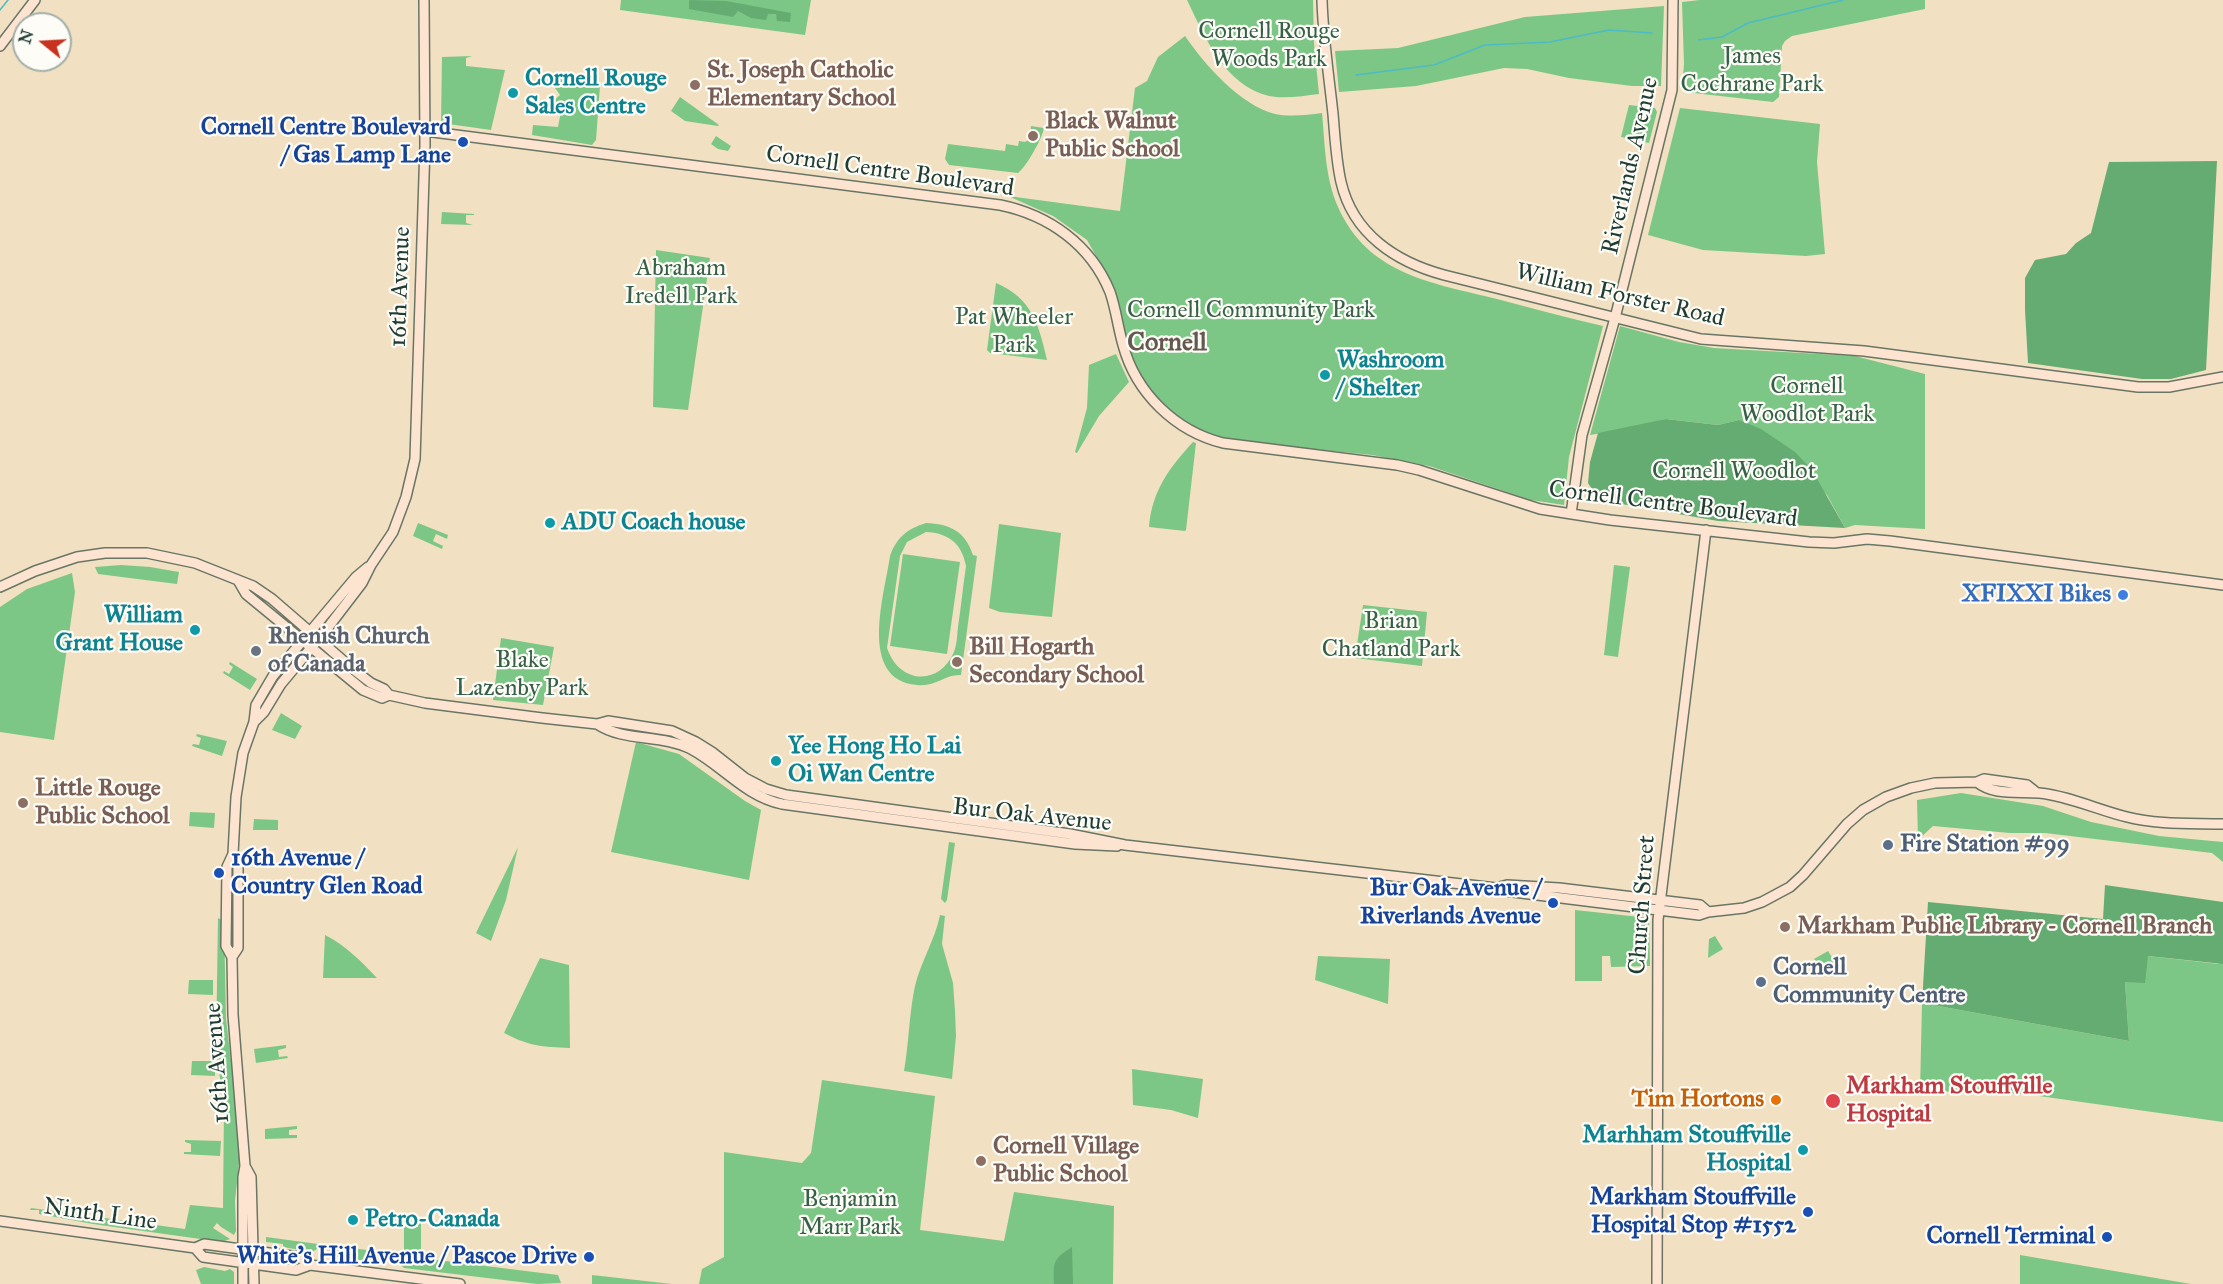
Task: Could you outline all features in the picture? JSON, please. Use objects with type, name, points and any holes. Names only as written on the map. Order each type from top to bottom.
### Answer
[{"type":"street","points":[[0,46],[35,0]]},
{"type":"street","name":"16th Avenue","points":[[254,722],[264,712],[281,684],[362,583],[393,532],[406,497],[415,459],[425,130],[424,0]]},
{"type":"street","name":"William Forster Road","points":[[1322,0],[1341,181],[1349,205],[1371,237],[1401,260],[1424,269],[1701,339],[1856,350],[2138,387],[2169,387],[2223,377]]},
{"type":"street","name":"Riverlands Avenue","points":[[1571,514],[1582,435],[1615,318],[1672,90],[1673,0]]},
{"type":"street","name":"Cornell Centre Boulevard","points":[[425,130],[993,204],[1027,212],[1062,231],[1078,244],[1092,261],[1110,293],[1122,345],[1140,384],[1161,409],[1191,431],[1216,442],[1404,466],[1522,505],[1571,514],[1822,543],[1867,539],[1890,541],[2223,585]]},
{"type":"street","name":"Church Street","points":[[1657,1284],[1657,982],[1660,906],[1706,530]]},
{"type":"street","name":"Bur Oak Avenue","points":[[0,587],[35,571],[76,557],[105,553],[169,557],[212,568],[239,582],[254,586],[320,638],[354,670],[371,683],[384,689],[389,695]]},
{"type":"street","name":"16th Avenue","points":[[254,1284],[254,1263],[248,1250],[243,1177],[245,1166],[233,1015],[232,957],[226,946],[227,867],[234,854],[238,780],[243,753],[254,722],[256,705],[273,676],[356,577],[371,565]]},
{"type":"street","name":"Bur Oak Avenue","points":[[239,582],[246,594],[363,690],[382,698],[389,695],[425,703],[597,724],[615,722],[672,732],[704,747],[745,778],[766,789],[786,795],[1070,834],[1125,845],[1497,888],[1507,885],[1550,888],[1660,906],[1700,905],[1708,912],[1744,908],[1784,891],[1803,875],[1847,824],[1863,810],[1886,797],[1935,783],[1977,782],[1984,779],[2027,785],[2037,793],[2139,820],[2223,824]]},
{"type":"street","name":"Ninth Line","points":[[0,1221],[195,1248],[204,1244],[299,1257],[310,1265]]},
{"type":"street","name":"Ninth Line","points":[[195,1248],[203,1257],[296,1270],[310,1265],[460,1284]]},
{"type":"street","name":"16th Avenue","points":[[243,1284],[243,1262],[248,1250]]},
{"type":"green space","points":[[621,0],[811,0],[805,35],[620,10]]},
{"type":"green space","points":[[689,0],[726,1],[791,13],[790,22],[777,21],[776,14],[768,14],[766,20],[751,18],[738,11],[733,17],[689,9]]},
{"type":"green space","name":"Cornell Rouge Woods Park","points":[[1187,0],[1313,0],[1319,94],[1275,97],[1253,90],[1240,82],[1218,58]]},
{"type":"green space","name":"James Cochrane Park","points":[[1700,0],[1925,0],[1925,9],[1792,36],[1782,46],[1779,97],[1773,102],[1685,92],[1682,89],[1684,64],[1682,2]]},
{"type":"green space","points":[[1664,6],[1661,86],[1632,86],[1569,78],[1527,69],[1504,68],[1416,86],[1339,92],[1335,51],[1398,48],[1525,17]]},
{"type":"green space","name":"Cornell Community Park","points":[[1185,36],[1213,71],[1249,102],[1281,115],[1322,113],[1328,173],[1338,207],[1351,230],[1366,248],[1385,262],[1426,281],[1603,326],[1569,457],[1564,505],[1531,500],[1429,466],[1372,455],[1223,440],[1182,421],[1164,408],[1146,388],[1134,368],[1104,270],[1087,240],[1053,216],[1008,196],[1120,211],[1135,88],[1147,81],[1158,57]]},
{"type":"green space","points":[[472,56],[466,58],[466,66],[505,70],[491,130],[441,123],[442,57]]},
{"type":"green space","points":[[555,77],[600,86],[596,140],[592,145],[532,135],[533,125],[558,127],[561,111],[544,109],[560,95],[553,85]]},
{"type":"green space","points":[[680,97],[719,125],[685,121],[671,111]]},
{"type":"green space","points":[[1629,105],[1655,108],[1657,112],[1649,143],[1621,137]]},
{"type":"green space","points":[[1680,108],[1820,124],[1817,162],[1825,254],[1806,256],[1703,250],[1648,235]]},
{"type":"green space","points":[[1031,126],[1044,128],[1034,152],[1018,173],[949,165],[945,159],[948,144],[1005,151],[1006,144],[1018,146],[1019,141],[1025,142],[1030,139]]},
{"type":"green space","points":[[716,136],[731,146],[728,151],[718,149],[711,144]]},
{"type":"green space","points":[[2217,161],[2206,370],[2171,379],[2142,379],[2028,363],[2025,278],[2035,260],[2066,254],[2076,243],[2091,233],[2109,162]]},
{"type":"green space","points":[[442,212],[474,214],[466,215],[466,223],[473,225],[441,224]]},
{"type":"green space","name":"Abraham Iredell Park","points":[[656,250],[710,258],[688,410],[653,407]]},
{"type":"green space","name":"Pat Wheeler Park","points":[[996,283],[1018,296],[1032,314],[1041,335],[1047,360],[990,353],[987,350]]},
{"type":"green space","name":"Cornell Woodlot Park","points":[[1620,326],[1679,342],[1714,348],[1855,356],[1925,374],[1925,529],[1855,525],[1845,528],[1827,495],[1739,420],[1718,425],[1666,419],[1634,428],[1590,435]]},
{"type":"green space","points":[[1116,354],[1129,382],[1099,416],[1077,453],[1075,452],[1087,408],[1089,365]]},
{"type":"green space","name":"Cornell Woodlot","points":[[1666,419],[1718,425],[1739,420],[1761,429],[1795,452],[1812,470],[1845,528],[1718,521],[1599,500],[1588,483],[1590,462],[1598,433]]},
{"type":"green space","points":[[1193,442],[1196,443],[1186,530],[1149,527],[1154,502],[1163,481],[1176,461]]},
{"type":"green space","points":[[418,523],[448,535],[447,539],[436,534],[433,541],[443,546],[442,549],[413,536]]},
{"type":"green space","points":[[935,524],[956,530],[966,540],[973,555],[977,556],[961,675],[950,676],[924,685],[898,680],[887,668],[881,652],[879,632],[890,556],[899,539],[919,525]],"holes":[[[926,532],[948,537],[958,546],[966,566],[957,641],[953,654],[938,672],[921,677],[905,672],[897,666],[887,648],[900,556],[907,542]]]},
{"type":"green space","points":[[999,524],[1061,533],[1052,617],[1000,612],[989,608]]},
{"type":"green space","points":[[903,554],[960,562],[947,654],[890,646]]},
{"type":"green space","points":[[121,565],[179,572],[177,584],[98,574],[95,567]]},
{"type":"green space","points":[[1614,565],[1630,567],[1618,657],[1604,655]]},
{"type":"green space","points":[[72,573],[75,592],[54,740],[0,732],[0,607],[27,589]]},
{"type":"green space","name":"Brian Chatland Park","points":[[1363,605],[1427,612],[1422,666],[1355,658]]},
{"type":"green space","name":"Blake Lazenby Park","points":[[501,638],[554,647],[543,705],[493,700]]},
{"type":"green space","points":[[230,662],[257,679],[250,690],[223,673],[224,671],[229,674],[233,667],[229,664]]},
{"type":"green space","points":[[281,713],[302,726],[295,739],[272,730]]},
{"type":"green space","points":[[197,734],[227,741],[222,756],[192,746],[193,744],[199,745],[201,738],[196,736]]},
{"type":"green space","points":[[636,742],[679,754],[761,810],[749,880],[611,852]]},
{"type":"green space","points":[[1961,793],[2043,806],[2091,822],[2159,836],[2223,842],[2223,862],[2212,853],[2045,833],[2010,833],[1933,826],[1918,840],[1917,800]]},
{"type":"green space","points":[[190,812],[215,813],[214,828],[189,826]]},
{"type":"green space","points":[[254,819],[278,820],[278,830],[253,830]]},
{"type":"green space","points":[[949,842],[955,843],[945,903],[941,899]]},
{"type":"green space","points":[[518,847],[506,900],[491,941],[476,933]]},
{"type":"green space","points":[[2105,885],[2223,902],[2223,964],[2148,956],[2145,983],[2125,982],[2129,1041],[1922,1003],[1928,902],[2103,919]]},
{"type":"green space","points":[[1575,910],[1649,918],[1650,966],[1611,967],[1610,956],[1602,956],[1602,981],[1575,981]]},
{"type":"green space","points":[[940,915],[945,916],[942,944],[953,983],[956,1036],[952,1079],[904,1071],[915,986]]},
{"type":"green space","points":[[218,918],[224,921],[226,1019],[241,1145],[234,1235],[217,1223],[213,1228],[230,1239],[222,1242],[93,1224],[39,1214],[39,1210],[30,1210],[31,1208],[185,1229],[190,1205],[223,1208],[224,1106],[216,1050]]},
{"type":"green space","points":[[325,935],[346,949],[377,978],[323,978]]},
{"type":"green space","points":[[1715,936],[1723,949],[1708,958],[1709,939]]},
{"type":"green space","points":[[2223,947],[2223,1122],[2025,1094],[1920,1091],[1922,1003],[2129,1041],[2125,982],[2148,956],[2219,964]]},
{"type":"green space","points":[[1828,951],[1835,962],[1822,971],[1814,959]]},
{"type":"green space","points":[[1318,956],[1390,959],[1388,1004],[1315,980]]},
{"type":"green space","points":[[540,958],[569,965],[570,1048],[536,1045],[504,1033]]},
{"type":"green space","points":[[189,980],[213,980],[213,995],[188,994]]},
{"type":"green space","points":[[286,1045],[286,1048],[278,1050],[279,1057],[287,1056],[288,1058],[256,1063],[254,1049]]},
{"type":"green space","points":[[192,1061],[215,1061],[215,1076],[191,1075]]},
{"type":"green space","points":[[1132,1069],[1203,1079],[1198,1118],[1171,1110],[1133,1105]]},
{"type":"green space","name":"Benjamin Marr Park","points":[[822,1080],[935,1096],[920,1230],[1004,1241],[1014,1192],[1114,1206],[1113,1284],[699,1284],[702,1269],[724,1257],[724,1152],[802,1163],[811,1153]]},
{"type":"green space","points":[[297,1126],[297,1129],[289,1130],[289,1135],[297,1135],[297,1138],[265,1139],[265,1129]]},
{"type":"green space","points":[[185,1140],[221,1141],[220,1156],[184,1154],[184,1152],[191,1152],[191,1144]]},
{"type":"green space","points":[[404,1220],[409,1220],[410,1227],[418,1227],[418,1221],[421,1220],[421,1254],[404,1253]]},
{"type":"green space","points":[[266,1237],[318,1244],[317,1249],[312,1252],[266,1242]]},
{"type":"green space","points":[[329,1245],[389,1253],[389,1258],[381,1264],[333,1256],[329,1251]]},
{"type":"green space","points":[[1072,1247],[1073,1284],[1054,1284],[1056,1262]]},
{"type":"green space","points":[[397,1255],[558,1275],[561,1283],[537,1284],[404,1268],[398,1262]]},
{"type":"green space","points":[[2020,1255],[2191,1284],[2020,1284]]},
{"type":"green space","points":[[204,1267],[225,1271],[230,1269],[234,1272],[234,1284],[201,1284],[196,1270]]},
{"type":"green space","points":[[592,1275],[672,1284],[592,1284]]},
{"type":"waterway","points":[[0,10],[8,0]]},
{"type":"waterway","points":[[1698,40],[1722,37],[1748,23],[1843,0]]},
{"type":"waterway","points":[[1356,75],[1434,65],[1485,45],[1550,42],[1609,30],[1652,33]]},
{"type":"place","name":"St. Joseph Catholic Elementary School","points":[[695,85]]},
{"type":"place","name":"Cornell Rouge Sales Centre","points":[[513,93]]},
{"type":"place","name":"Black Walnut Public School","points":[[1033,136]]},
{"type":"place","name":"Cornell Centre Boulevard / Gas Lamp Lane","points":[[463,142]]},
{"type":"place","name":"Washroom / Shelter","points":[[1325,375]]},
{"type":"place","name":"ADU Coach house","points":[[550,523]]},
{"type":"place","name":"XFIXXI Bikes","points":[[2123,595]]},
{"type":"place","name":"William Grant House","points":[[195,630]]},
{"type":"place","name":"Rhenish Church of Canada","points":[[256,651]]},
{"type":"place","name":"Bill Hogarth Secondary School","points":[[957,662]]},
{"type":"place","name":"Yee Hong Ho Lai Oi Wan Centre","points":[[776,761]]},
{"type":"place","name":"Little Rouge Public School","points":[[23,803]]},
{"type":"place","name":"Fire Station #99","points":[[1888,845]]},
{"type":"place","name":"16th Avenue / Country Glen Road","points":[[219,873]]},
{"type":"place","name":"Bur Oak Avenue / Riverlands Avenue","points":[[1553,903]]},
{"type":"place","name":"Markham Public Library - Cornell Branch","points":[[1785,927]]},
{"type":"place","name":"Cornell Community Centre","points":[[1761,982]]},
{"type":"place","name":"Tim Hortons","points":[[1776,1100]]},
{"type":"place","name":"Markham Stouffville Hospital","points":[[1833,1101]]},
{"type":"place","name":"Marhham Stouffville Hospital","points":[[1803,1150]]},
{"type":"place","name":"Cornell Village Public School","points":[[981,1161]]},
{"type":"place","name":"Markham Stouffville Hospital Stop #1552","points":[[1808,1212]]},
{"type":"place","name":"Petro-Canada","points":[[353,1220]]},
{"type":"place","name":"Cornell Terminal","points":[[2107,1237]]},
{"type":"place","name":"White's Hill Avenue / Pascoe Drive","points":[[589,1257]]},
{"type":"district","name":"Cornell","points":[[1167,344]]}]
